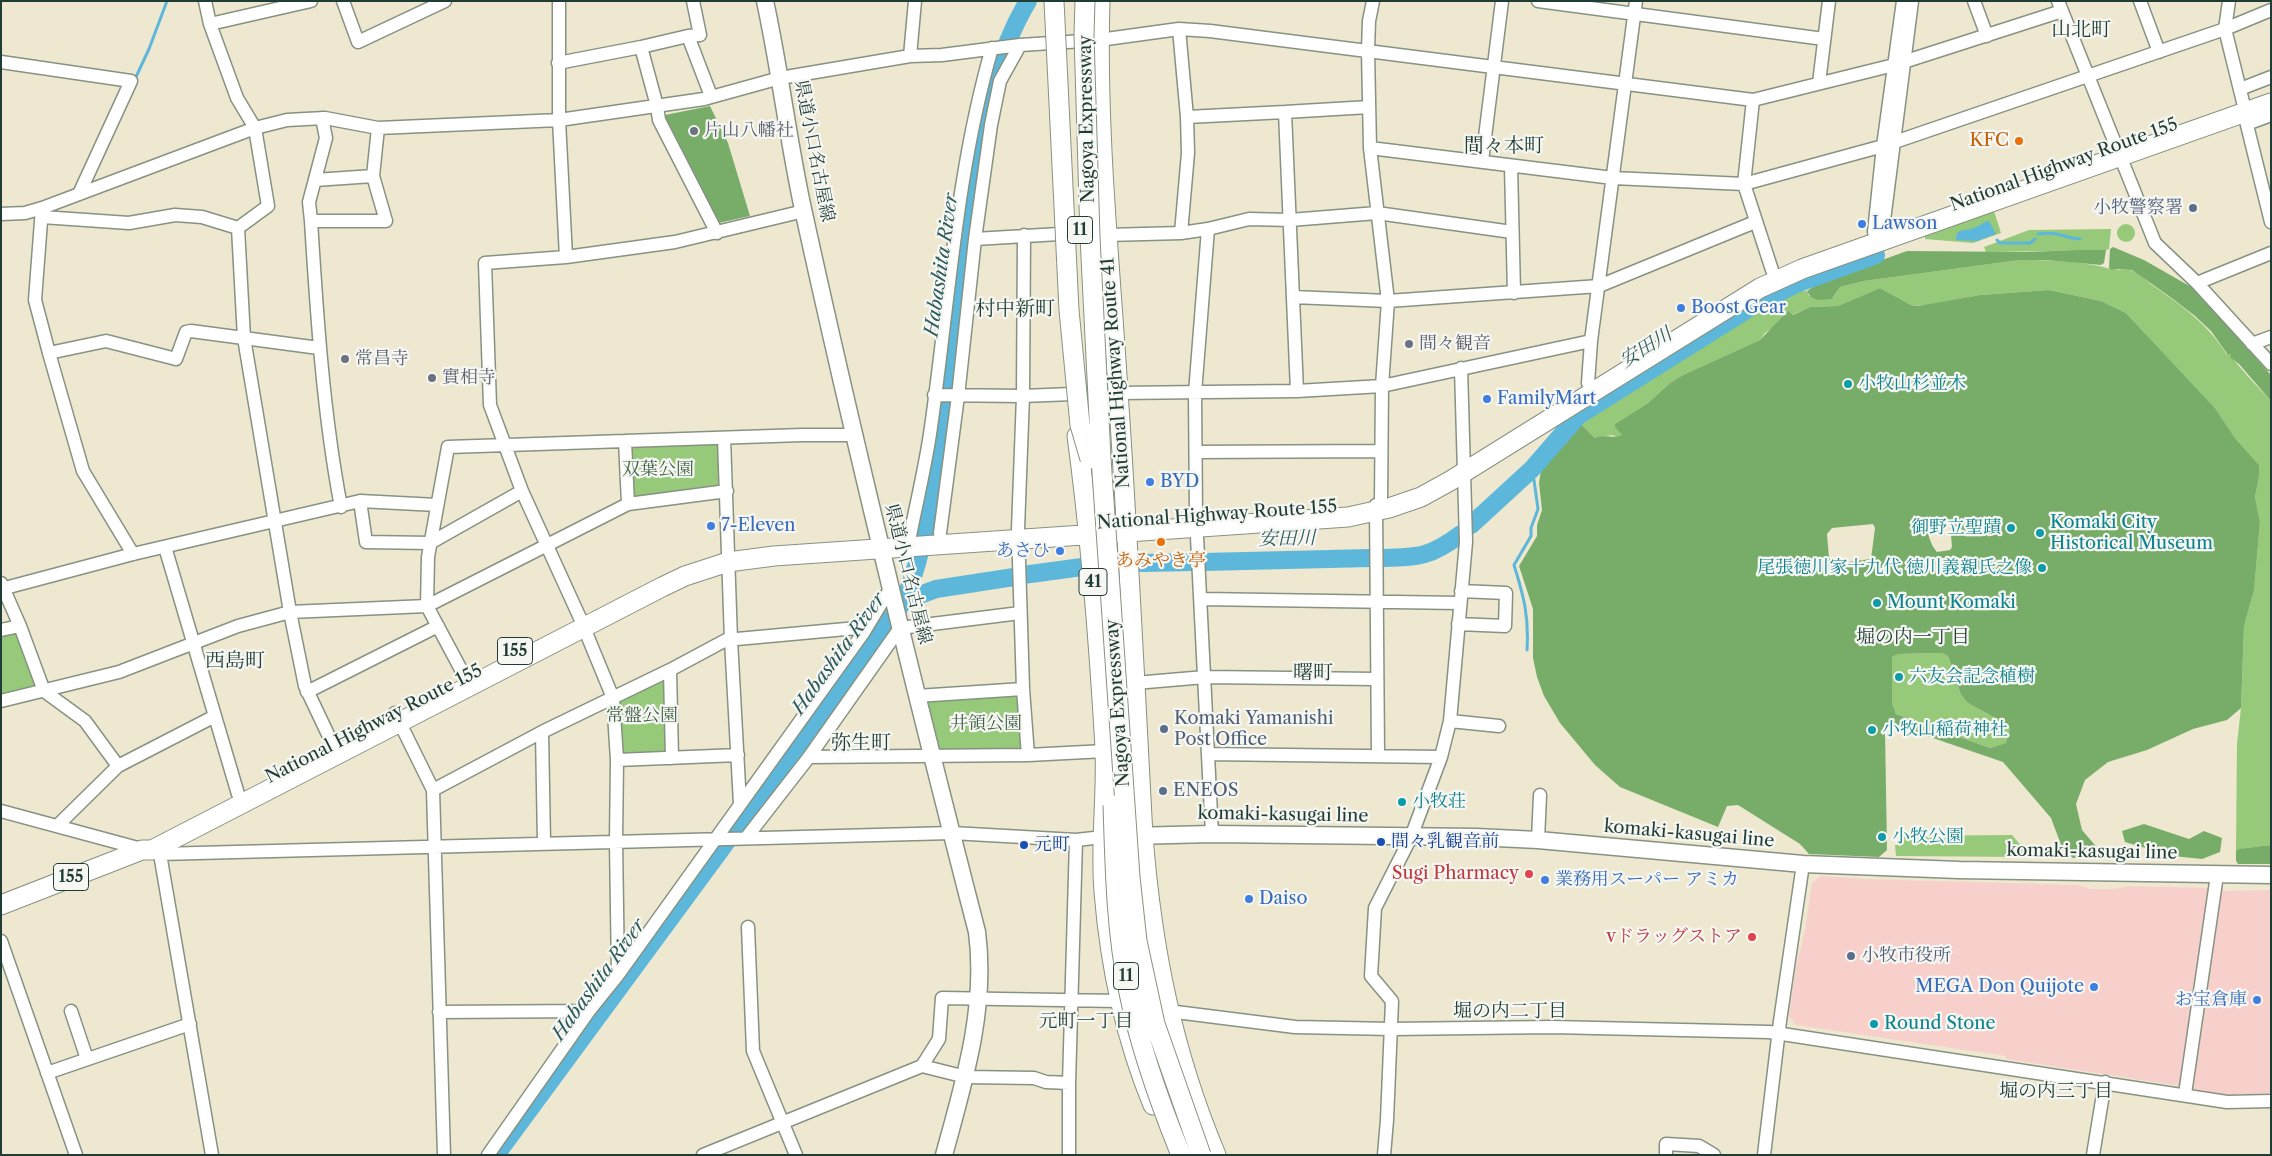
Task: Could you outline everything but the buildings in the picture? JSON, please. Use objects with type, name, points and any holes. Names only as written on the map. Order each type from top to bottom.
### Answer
[{"type":"highway","name":"41","points":[[1054,1],[1051,43],[1057,144],[1059,234],[1072,394],[1090,529],[1105,751],[1104,891],[1119,1002],[1142,1077],[1174,1155]]},
{"type":"highway","points":[[1054,1],[1069,310],[1080,425],[1090,459]]},
{"type":"highway","name":"11","points":[[1076,1],[1081,256],[1090,459]]},
{"type":"highway","name":"Nagoya Expressway","points":[[1085,1],[1084,35],[1098,236],[1106,543],[1130,876],[1137,941],[1155,1024],[1200,1155]]},
{"type":"highway","points":[[1098,1],[1098,236]]},
{"type":"highway","name":"National Highway Route 41","points":[[1098,1],[1098,236],[1118,393],[1142,836],[1148,904],[1176,1044],[1216,1155]]},
{"type":"highway","name":"National Highway Route 155","points":[[1465,467],[1760,288],[1802,269],[2243,107],[2271,91]]},
{"type":"highway","name":"National Highway Route 155","points":[[2243,107],[2271,103]]},
{"type":"highway","name":"National Highway Route 155","points":[[1,905],[151,852],[398,717],[582,623],[690,563],[783,544],[879,544],[923,538],[1018,534],[1196,522],[1348,517],[1378,504],[1421,497],[1588,383],[1746,284],[1772,270],[1879,230],[2118,153]]},
{"type":"highway","name":"Nagoya Expressway","points":[[1090,459],[1113,789],[1115,879],[1128,987],[1150,1071],[1181,1155]]},
{"type":"highway","name":"National Highway Route 155","points":[[151,852],[148,841],[333,746],[398,717],[465,677],[582,623]]},
{"type":"highway","points":[[1113,789],[1126,932],[1132,973],[1148,1030],[1192,1155]]},
{"type":"main road","name":"県道小口名古屋線","points":[[765,1],[804,212],[856,435],[879,544],[977,932],[981,958],[980,998],[966,1077],[944,1155]]},
{"type":"main road","name":"komaki-kasugai line","points":[[1103,837],[1212,834],[1476,837],[1538,840],[1803,864],[1959,870],[2271,875]]},
{"type":"street","points":[[206,1],[210,24],[237,98],[255,128],[268,206],[238,228]]},
{"type":"street","points":[[210,24],[311,1]]},
{"type":"street","points":[[343,1],[358,42],[445,1]]},
{"type":"street","points":[[559,1],[559,120],[566,257]]},
{"type":"street","points":[[558,63],[700,35],[693,1]]},
{"type":"street","points":[[910,56],[915,1]]},
{"type":"street","points":[[1373,1],[1369,21],[1368,51],[1370,148],[1388,301],[1382,386],[1378,504],[1376,679],[1378,755]]},
{"type":"street","points":[[1482,162],[1502,1]]},
{"type":"street","points":[[1538,1],[1635,7],[1824,39]]},
{"type":"street","points":[[1819,83],[1829,1]]},
{"type":"street","points":[[1879,230],[1899,63],[1903,1]]},
{"type":"street","points":[[1899,63],[1912,1]]},
{"type":"street","points":[[1974,1],[1987,36]]},
{"type":"street","points":[[2140,1],[2159,52]]},
{"type":"street","points":[[2229,1],[2225,29],[2243,107],[2266,184],[2271,222]]},
{"type":"street","points":[[42,212],[79,194],[255,128],[288,120],[322,118],[378,128],[559,120],[712,96],[780,78],[910,56],[942,55],[1020,45],[1099,40],[1179,29],[1267,36],[1368,51],[1753,100],[1899,63],[1987,36],[2060,6],[2155,243],[2196,283],[2271,364]]},
{"type":"street","points":[[1588,383],[1591,341],[1635,7]]},
{"type":"street","points":[[1370,148],[1613,178],[1744,184],[1889,144],[2225,29],[2271,10]]},
{"type":"street","points":[[1179,29],[1187,117],[1188,152],[1181,233]]},
{"type":"street","points":[[688,36],[712,96]]},
{"type":"street","points":[[923,538],[956,396],[975,239],[1000,81],[1020,45]]},
{"type":"street","points":[[641,47],[659,120],[716,233]]},
{"type":"street","points":[[923,538],[934,395],[954,236],[972,126],[992,48]]},
{"type":"street","points":[[1,62],[131,81],[79,194]]},
{"type":"street","points":[[2243,107],[2271,77]]},
{"type":"street","points":[[1753,100],[1744,184],[1772,270]]},
{"type":"street","points":[[1187,117],[1369,107]]},
{"type":"street","points":[[2243,107],[2271,115]]},
{"type":"street","points":[[1285,112],[1297,391]]},
{"type":"street","points":[[322,118],[326,138],[309,202],[318,348],[330,448],[341,507]]},
{"type":"street","points":[[311,221],[386,221],[373,176],[378,128]]},
{"type":"street","points":[[1511,166],[1514,293]]},
{"type":"street","points":[[315,180],[373,176]]},
{"type":"street","points":[[1,214],[42,212],[129,223],[175,215],[202,217],[238,228]]},
{"type":"street","points":[[42,212],[35,300],[82,471],[132,554]]},
{"type":"street","points":[[618,975],[617,760],[613,698],[582,623],[522,491],[490,405],[485,263],[566,257],[675,242],[804,212]]},
{"type":"street","points":[[1098,236],[1181,233],[1208,229],[1249,219],[1290,220],[1377,213],[1512,232]]},
{"type":"street","points":[[1293,297],[1388,301],[1599,286],[1755,222]]},
{"type":"street","points":[[238,228],[244,338],[290,612],[307,692],[333,746]]},
{"type":"street","points":[[1208,229],[1195,393],[1196,522],[1212,834]]},
{"type":"street","points":[[975,239],[1059,234]]},
{"type":"street","points":[[1024,235],[1023,396],[1018,534],[1023,689],[1028,755]]},
{"type":"street","points":[[2196,283],[2271,253]]},
{"type":"street","points":[[49,353],[106,341],[176,359],[186,332],[191,331],[318,348]]},
{"type":"street","points":[[2252,344],[2271,337]]},
{"type":"street","points":[[1118,393],[1297,391],[1382,386],[1591,341]]},
{"type":"street","points":[[1384,1155],[1392,1030],[1392,1001],[1371,976],[1375,908],[1410,837],[1441,757],[1450,721],[1466,542],[1462,368]]},
{"type":"street","points":[[934,395],[1023,396],[1072,394]]},
{"type":"street","points":[[465,677],[427,606],[428,557],[448,447],[856,435]]},
{"type":"street","points":[[724,438],[731,640],[740,804]]},
{"type":"street","points":[[625,441],[628,504]]},
{"type":"street","points":[[1196,452],[1381,451]]},
{"type":"street","points":[[360,501],[366,542],[430,543],[522,491]]},
{"type":"street","points":[[1,701],[119,672],[238,626],[290,612],[427,606],[628,504],[727,491]]},
{"type":"street","points":[[118,766],[85,721],[44,691],[3,586],[360,501],[437,505]]},
{"type":"street","points":[[166,547],[238,794]]},
{"type":"street","points":[[488,1155],[589,1011],[618,975],[864,632],[890,589]]},
{"type":"street","points":[[1201,599],[1377,602],[1506,593],[1505,626],[1458,624]]},
{"type":"street","points":[[746,838],[809,757],[900,628],[1020,613]]},
{"type":"street","points":[[1,630],[20,626]]},
{"type":"street","points":[[307,692],[438,626]]},
{"type":"street","points":[[433,790],[542,732],[670,670],[726,640],[857,628],[864,632]]},
{"type":"street","points":[[670,670],[672,758]]},
{"type":"street","points":[[1134,683],[1205,677],[1376,679]]},
{"type":"street","points":[[917,696],[1023,689]]},
{"type":"street","points":[[57,826],[118,766],[216,716]]},
{"type":"street","points":[[398,717],[433,790],[444,1155]]},
{"type":"street","points":[[1450,721],[1500,726]]},
{"type":"street","points":[[542,732],[544,843]]},
{"type":"street","points":[[809,757],[932,757],[1105,751]]},
{"type":"street","points":[[1208,754],[1441,757]]},
{"type":"street","points":[[617,760],[738,755]]},
{"type":"street","points":[[1538,840],[1540,794]]},
{"type":"street","points":[[1,810],[151,852],[952,833],[1076,840],[1103,837]]},
{"type":"street","points":[[1069,1155],[1070,1001],[1076,840]]},
{"type":"street","points":[[151,852],[190,1024],[212,1155]]},
{"type":"street","points":[[1764,1155],[1803,864]]},
{"type":"street","points":[[2185,1094],[2216,875]]},
{"type":"street","points":[[748,927],[753,1051],[796,1155]]},
{"type":"street","points":[[1,940],[76,1155]]},
{"type":"street","points":[[922,1066],[938,1039],[942,998],[1119,1002]]},
{"type":"street","points":[[439,1012],[589,1011]]},
{"type":"street","points":[[1168,1011],[1271,1025],[1392,1030],[1552,1026],[1779,1033],[2185,1094],[2227,1102],[2271,1101]]},
{"type":"street","points":[[75,1016],[87,1059]]},
{"type":"street","points":[[47,1072],[190,1024]]},
{"type":"street","points":[[703,1155],[922,1066],[966,1077],[1034,1078],[1046,1082],[1069,1083]]},
{"type":"street","points":[[2093,1155],[2105,1082]]},
{"type":"street","points":[[1666,1155],[1666,1144],[1699,1146],[1714,1155]]},
{"type":"shaded area","points":[[1821,876],[2079,885],[2090,889],[2114,889],[2130,886],[2208,888],[2223,891],[2271,890],[2271,1093],[2229,1096],[2174,1085],[2006,1059],[2006,1056],[1796,1025],[1789,1016],[1795,972],[1805,930],[1812,883]]},
{"type":"green space","points":[[710,106],[728,143],[750,216],[714,224],[660,116]]},
{"type":"green space","points":[[1994,211],[2001,233],[1973,243],[1925,239],[1925,236]]},
{"type":"green space","points":[[2126,224],[2132,227],[2135,233],[2132,239],[2126,242],[2120,239],[2117,233],[2120,227]]},
{"type":"green space","points":[[2111,229],[2109,249],[2106,250],[1986,252],[1984,247],[2029,230]]},
{"type":"green space","points":[[2113,247],[2144,260],[2193,288],[2271,375],[2271,401],[2239,364],[2230,357],[2230,354],[2228,355],[2211,331],[2195,316],[2132,270],[2112,270],[2109,268],[2110,249]]},
{"type":"green space","points":[[2106,250],[2104,263],[2101,265],[2046,260],[2020,260],[1864,281],[1840,287],[1832,299],[1814,299],[1807,291],[1821,282],[1907,251],[2026,252]]},
{"type":"green space","points":[[2020,260],[2078,263],[2113,270],[2128,269],[2136,272],[2203,325],[2227,355],[2229,353],[2271,401],[2271,845],[2236,851],[2237,744],[2241,708],[2244,626],[2254,591],[2260,522],[2255,497],[2259,465],[2235,438],[2215,408],[2126,313],[2101,301],[2049,290],[1980,295],[1924,306],[1911,305],[1880,288],[1838,306],[1810,307],[1792,315],[1765,333],[1760,340],[1683,375],[1670,383],[1648,403],[1615,424],[1614,426],[1623,435],[1595,438],[1581,424],[1584,419],[1702,344],[1762,307],[1785,296],[1807,291],[1809,296],[1833,298],[1840,287],[1864,281]]},
{"type":"green space","points":[[1880,288],[1911,305],[1919,306],[1980,295],[2049,290],[2101,301],[2126,313],[2215,408],[2235,438],[2259,465],[2255,497],[2260,522],[2254,591],[2244,626],[2241,708],[2227,720],[2193,729],[2147,750],[2108,762],[2085,780],[2076,804],[2082,830],[2100,851],[2097,856],[2073,858],[2063,850],[2051,818],[2003,762],[1892,724],[1885,730],[1887,850],[1879,857],[1809,854],[1800,844],[1738,805],[1727,806],[1718,827],[1620,787],[1595,765],[1560,723],[1544,696],[1533,658],[1533,609],[1519,566],[1537,536],[1537,525],[1542,510],[1539,483],[1541,470],[1581,424],[1595,438],[1622,435],[1614,426],[1615,424],[1648,403],[1670,383],[1683,375],[1760,340],[1788,311],[1793,315],[1810,307],[1838,306]],"holes":[[[1930,521],[1947,521],[1950,523],[1952,547],[1950,550],[1937,552],[1930,539],[1926,523]],[[1873,524],[1875,528],[1871,559],[1834,564],[1829,558],[1827,534],[1832,528]],[[1942,653],[1948,656],[1961,695],[1968,703],[2008,725],[2010,729],[2006,743],[1990,748],[1896,714],[1892,703],[1892,657],[1898,654]]]},
{"type":"green space","name":"双葉公園","points":[[718,444],[720,488],[631,499],[628,445]]},
{"type":"green space","points":[[18,630],[39,687],[1,694],[1,635]]},
{"type":"green space","points":[[1942,653],[1948,656],[1961,695],[1968,703],[2008,725],[2010,729],[2007,743],[1990,748],[1896,714],[1892,703],[1892,657],[1898,654]]},
{"type":"green space","name":"常盤公園","points":[[666,677],[667,751],[621,755],[617,702]]},
{"type":"green space","name":"井領公園","points":[[1023,689],[1028,755],[939,756],[917,696]]},
{"type":"green space","points":[[2144,824],[2189,839],[2204,831],[2222,838],[2220,852],[2202,859],[2173,856],[2125,842],[2122,831]]},
{"type":"green space","points":[[2012,835],[2023,848],[2026,857],[1896,856],[1895,845],[1901,845],[1900,836]]},
{"type":"green space","points":[[2271,845],[2271,864],[2238,864],[2236,861],[2236,851],[2238,849]]},
{"type":"water","points":[[1989,221],[1996,234],[1977,241],[1956,240],[1959,232]]},
{"type":"waterway","points":[[135,79],[149,49],[167,1]]},
{"type":"waterway","name":"Habashita River","points":[[496,1155],[904,601],[920,554],[930,506],[967,232],[988,106],[1000,63],[1017,21],[1028,1]]},
{"type":"waterway","points":[[2038,234],[2051,233],[2080,239]]},
{"type":"waterway","points":[[1997,240],[2000,243],[2030,243],[2035,239]]},
{"type":"waterway","name":"安田川","points":[[1471,525],[1532,469],[1578,416],[1753,306],[1796,284],[1876,255]]},
{"type":"waterway","points":[[1527,650],[1525,607],[1514,565],[1531,536],[1531,528],[1538,509],[1534,480]]},
{"type":"waterway","name":"安田川","points":[[1382,558],[1424,554],[1441,547],[1461,534]]},
{"type":"waterway","name":"安田川","points":[[1203,562],[1371,558]]},
{"type":"waterway","name":"安田川","points":[[1141,563],[1193,562]]},
{"type":"waterway","name":"安田川","points":[[1023,575],[1082,567]]},
{"type":"waterway","name":"安田川","points":[[904,601],[936,589],[1014,577]]},
{"type":"place","name":"片山八幡社","points":[[694,131]]},
{"type":"place","name":"KFC","points":[[2019,141]]},
{"type":"place","name":"小牧警察署","points":[[2193,208]]},
{"type":"place","name":"Lawson","points":[[1862,224]]},
{"type":"place","name":"Boost Gear","points":[[1681,308]]},
{"type":"place","name":"間々観音","points":[[1409,344]]},
{"type":"place","name":"常昌寺","points":[[345,359]]},
{"type":"place","name":"實相寺","points":[[432,378]]},
{"type":"place","name":"小牧山杉並木","points":[[1848,384]]},
{"type":"place","name":"FamilyMart","points":[[1487,399]]},
{"type":"place","name":"BYD","points":[[1150,482]]},
{"type":"place","name":"7-Eleven","points":[[711,526]]},
{"type":"place","name":"御野立聖蹟","points":[[2011,528]]},
{"type":"place","name":"Komaki City Historical Museum","points":[[2040,533]]},
{"type":"place","name":"あみやき亭","points":[[1161,542]]},
{"type":"place","name":"あさひ","points":[[1060,551]]},
{"type":"place","name":"尾張徳川家十九代 徳川義親氏之像","points":[[2042,568]]},
{"type":"place","name":"Mount Komaki","points":[[1877,603]]},
{"type":"place","name":"六友会記念植樹","points":[[1899,677]]},
{"type":"place","name":"Komaki Yamanishi Post Office","points":[[1164,729]]},
{"type":"place","name":"小牧山稲荷神社","points":[[1872,730]]},
{"type":"place","name":"ENEOS","points":[[1163,791]]},
{"type":"place","name":"小牧荘","points":[[1402,802]]},
{"type":"place","name":"小牧公園","points":[[1882,837]]},
{"type":"place","name":"間々乳観音前","points":[[1381,842]]},
{"type":"place","name":"元町","points":[[1024,845]]},
{"type":"place","name":"Sugi Pharmacy","points":[[1529,874]]},
{"type":"place","name":"業務用スーパー アミカ","points":[[1545,880]]},
{"type":"place","name":"Daiso","points":[[1249,899]]},
{"type":"place","name":"vドラッグストア","points":[[1752,937]]},
{"type":"place","name":"小牧市役所","points":[[1851,956]]},
{"type":"place","name":"MEGA Don Quijote","points":[[2094,987]]},
{"type":"place","name":"お宝倉庫","points":[[2257,1000]]},
{"type":"place","name":"Round Stone","points":[[1874,1024]]},
{"type":"district","name":"山北町","points":[[2081,30]]},
{"type":"district","name":"間々本町","points":[[1504,146]]},
{"type":"district","name":"村中新町","points":[[1015,309]]},
{"type":"district","name":"堀の内一丁目","points":[[1913,638]]},
{"type":"district","name":"西島町","points":[[235,661]]},
{"type":"district","name":"曙町","points":[[1313,673]]},
{"type":"district","name":"弥生町","points":[[861,743]]},
{"type":"district","name":"堀の内二丁目","points":[[1510,1012]]},
{"type":"district","name":"元町一丁目","points":[[1086,1022]]},
{"type":"district","name":"堀の内三丁目","points":[[2056,1092]]}]
